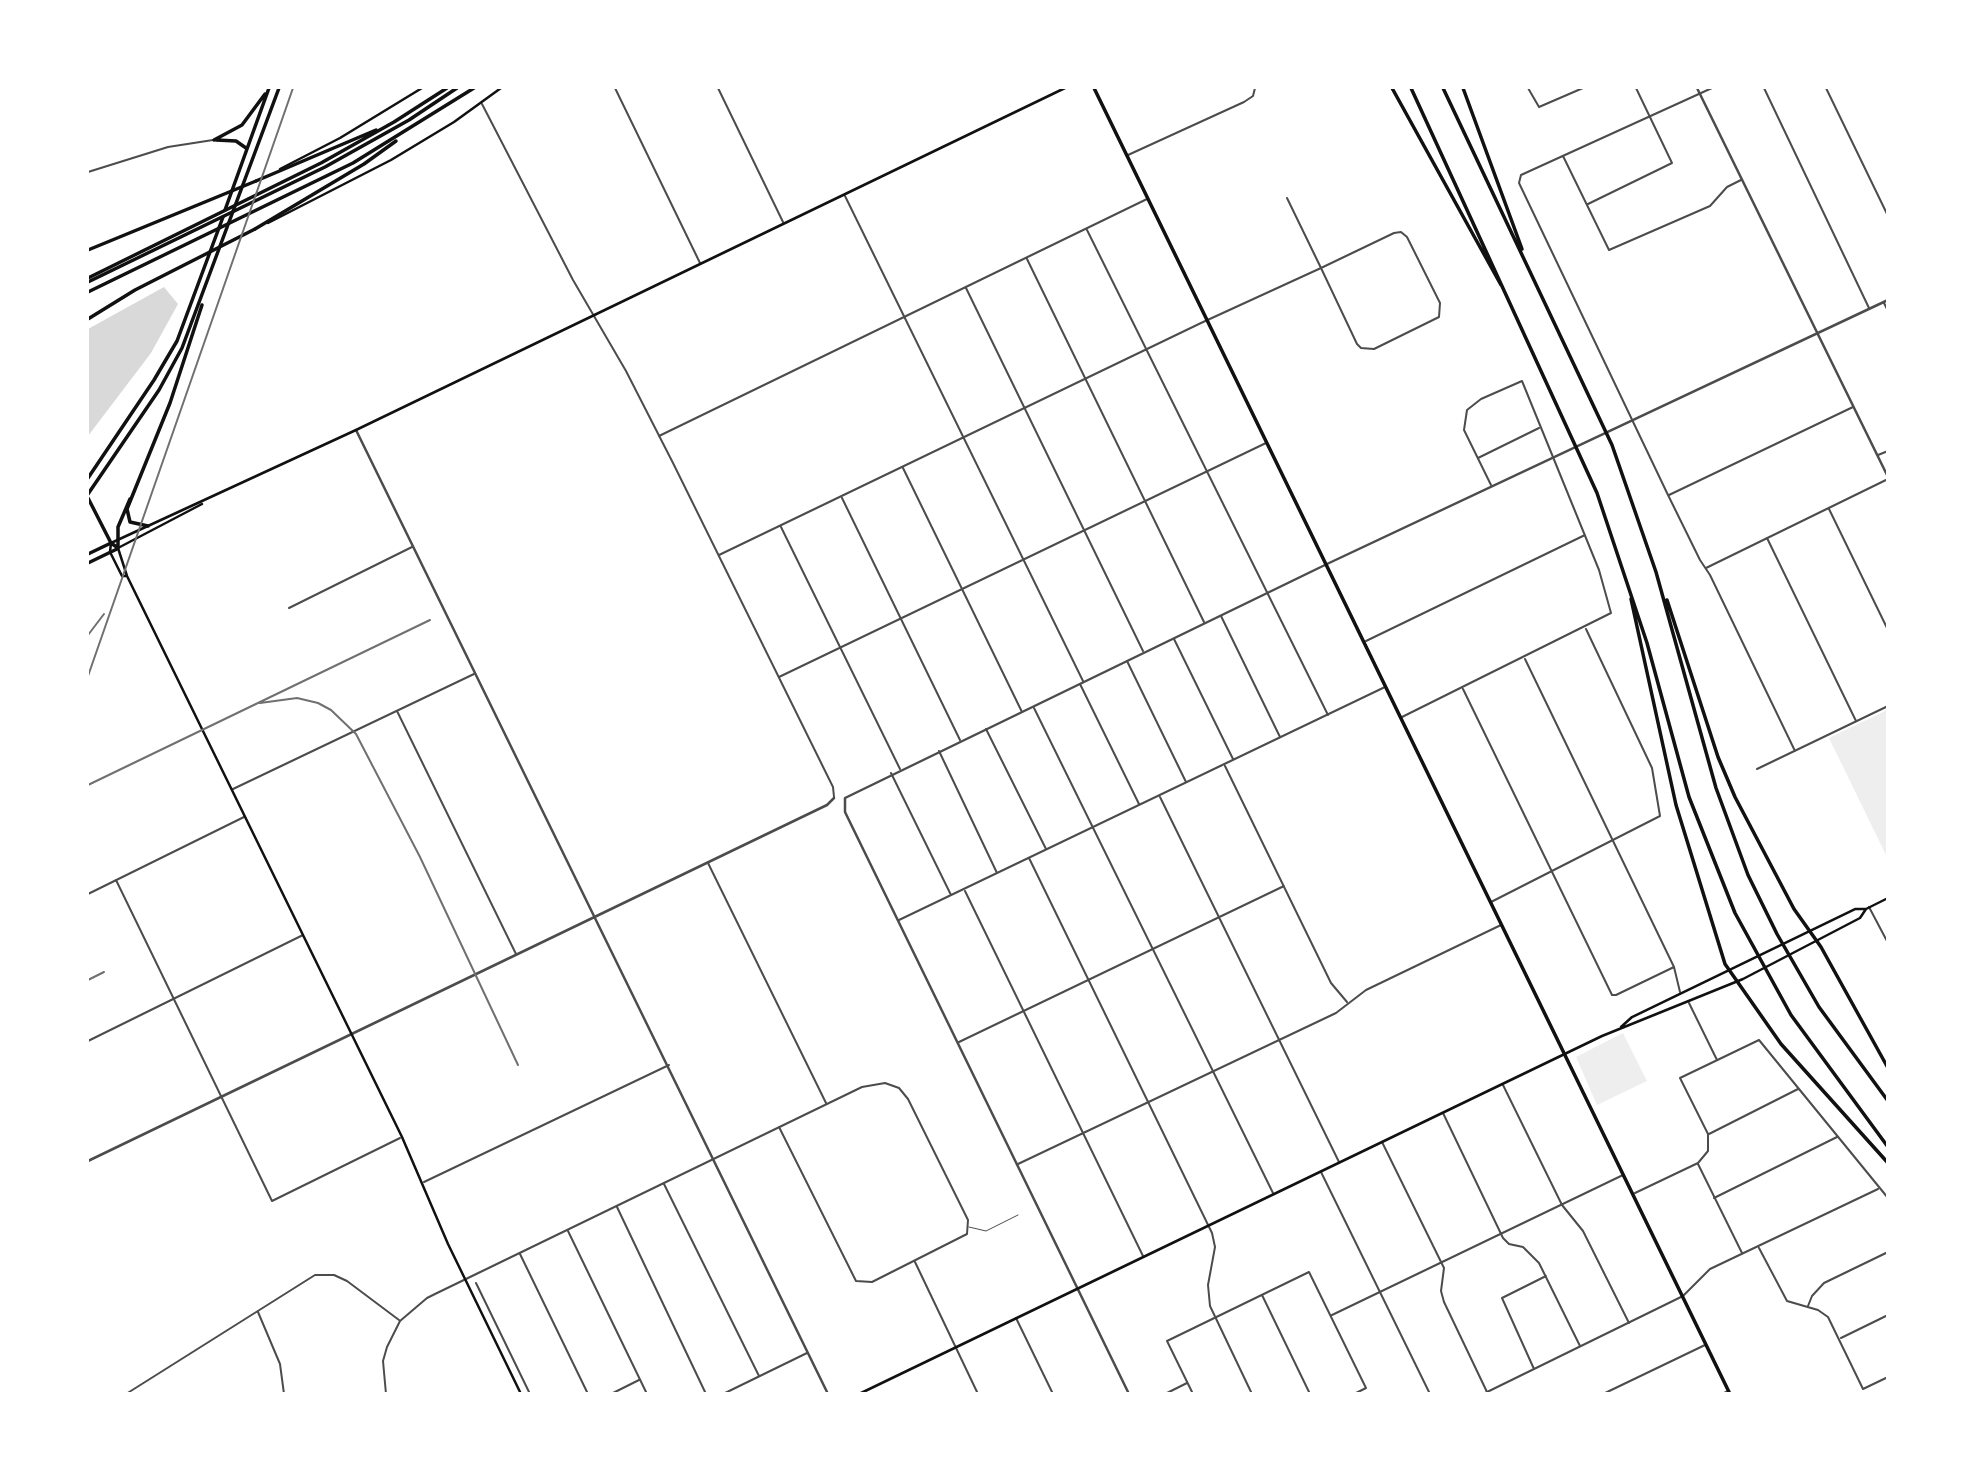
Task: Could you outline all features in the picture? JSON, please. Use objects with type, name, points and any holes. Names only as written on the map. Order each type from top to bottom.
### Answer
[{"type":"main road","points":[[279,88],[246,172],[170,402],[118,527],[118,548],[127,576],[402,1137],[465,1280],[521,1394]]},
{"type":"main road","points":[[256,181],[340,138],[422,88]]},
{"type":"main road","points":[[88,280],[321,163],[394,122],[447,88]]},
{"type":"main road","points":[[88,280],[325,167],[409,120],[457,88]]},
{"type":"main road","points":[[88,292],[336,172],[474,88]]},
{"type":"main road","points":[[88,319],[135,290],[391,160],[501,88]]},
{"type":"main road","points":[[88,563],[212,499],[1065,88]]},
{"type":"main road","points":[[1094,88],[1730,1392]]},
{"type":"main road","points":[[1392,88],[1513,305]]},
{"type":"main road","points":[[1412,88],[1597,493],[1628,579],[1689,797],[1735,913],[1791,1015],[1888,1147]]},
{"type":"main road","points":[[1443,88],[1612,445],[1728,781],[1794,909],[1817,942],[1888,1068]]},
{"type":"main road","points":[[1463,88],[1527,264]]},
{"type":"main road","points":[[214,140],[246,121],[268,89]]},
{"type":"main road","points":[[88,478],[169,354],[206,266],[268,89]]},
{"type":"main road","points":[[88,250],[394,122]]},
{"type":"main road","points":[[255,229],[364,164],[417,125]]},
{"type":"main road","points":[[214,140],[236,141],[246,148]]},
{"type":"main road","points":[[118,548],[111,543],[88,496],[169,373],[207,286]]},
{"type":"main road","points":[[130,499],[129,520],[148,526]]},
{"type":"main road","points":[[88,554],[212,499]]},
{"type":"main road","points":[[111,543],[110,552],[122,576],[127,576]]},
{"type":"main road","points":[[1656,572],[1711,771],[1748,875],[1777,934],[1819,1007],[1888,1101]]},
{"type":"main road","points":[[1628,579],[1672,793],[1698,881],[1730,970],[1781,1044],[1888,1163]]},
{"type":"main road","points":[[1620,1028],[1632,1017],[1737,966],[1855,909],[1868,908],[1888,898]]},
{"type":"main road","points":[[859,1394],[1620,1028],[1636,1025],[1743,979],[1860,918],[1868,908]]},
{"type":"street","points":[[615,88],[701,264]]},
{"type":"street","points":[[718,88],[784,224]]},
{"type":"street","points":[[1128,156],[1252,96],[1255,88]]},
{"type":"street","points":[[1528,88],[1539,107],[1583,88]]},
{"type":"street","points":[[1586,205],[1672,163],[1636,88]]},
{"type":"street","points":[[1697,88],[1888,478],[1705,568]]},
{"type":"street","points":[[1712,88],[1519,178],[1668,495],[1796,751]]},
{"type":"street","points":[[1764,88],[1870,308]]},
{"type":"street","points":[[1826,88],[1888,216]]},
{"type":"street","points":[[88,1161],[708,862],[827,804],[834,798],[833,787],[659,436],[592,316],[481,103]]},
{"type":"street","points":[[88,172],[158,150],[214,140]]},
{"type":"street","points":[[1563,156],[1609,250],[1710,206],[1727,187],[1742,179]]},
{"type":"street","points":[[844,195],[1140,805]]},
{"type":"street","points":[[719,555],[1208,320],[1321,268],[1394,233],[1401,232],[1440,303],[1440,316],[1374,349],[1365,350],[1357,344],[1321,268],[1287,198]]},
{"type":"street","points":[[659,436],[1148,199]]},
{"type":"street","points":[[1087,229],[1205,472],[1328,715]]},
{"type":"street","points":[[1026,258],[1204,623]]},
{"type":"street","points":[[966,287],[1144,653]]},
{"type":"street","points":[[1129,1394],[844,808],[845,799],[891,773],[1327,564],[1885,301],[1888,311]]},
{"type":"street","points":[[1401,718],[1585,628],[1609,615],[1611,610],[1604,582],[1586,535],[1522,381],[1481,399],[1467,410],[1464,430],[1492,487]]},
{"type":"street","points":[[1668,495],[1853,406]]},
{"type":"street","points":[[1478,458],[1540,427]]},
{"type":"street","points":[[356,430],[828,1394]]},
{"type":"street","points":[[779,677],[1267,442]]},
{"type":"street","points":[[1877,456],[1888,451]]},
{"type":"street","points":[[902,467],[1022,712]]},
{"type":"street","points":[[842,497],[960,740]]},
{"type":"street","points":[[1828,508],[1888,630]]},
{"type":"street","points":[[780,527],[900,769]]},
{"type":"street","points":[[1364,642],[1586,535]]},
{"type":"street","points":[[1767,538],[1856,721]]},
{"type":"street","points":[[289,608],[413,546]]},
{"type":"street","points":[[1221,615],[1281,738]]},
{"type":"street","points":[[1491,902],[1660,816],[1652,768],[1585,628]]},
{"type":"street","points":[[1174,638],[1234,760]]},
{"type":"street","points":[[1524,658],[1674,967],[1681,985],[1680,994]]},
{"type":"street","points":[[1127,661],[1187,783]]},
{"type":"street","points":[[232,790],[475,673]]},
{"type":"street","points":[[899,920],[1386,686]]},
{"type":"street","points":[[1463,688],[1614,996],[1674,967]]},
{"type":"street","points":[[1033,706],[1274,1194]]},
{"type":"street","points":[[1757,769],[1888,706]]},
{"type":"street","points":[[397,711],[516,954]]},
{"type":"street","points":[[986,729],[1046,850]]},
{"type":"street","points":[[939,751],[997,874]]},
{"type":"street","points":[[1224,765],[1331,983],[1348,1003]]},
{"type":"street","points":[[891,773],[951,896]]},
{"type":"street","points":[[1160,796],[1339,1162]]},
{"type":"street","points":[[88,894],[245,816]]},
{"type":"street","points":[[1029,859],[1208,1225],[1215,1247],[1208,1289],[1215,1317],[1252,1394]]},
{"type":"street","points":[[708,862],[826,1105]]},
{"type":"street","points":[[116,880],[272,1201],[402,1137]]},
{"type":"street","points":[[959,1042],[1284,886]]},
{"type":"street","points":[[964,890],[1143,1256]]},
{"type":"street","points":[[1868,908],[1888,943]]},
{"type":"street","points":[[1018,1164],[1336,1013],[1366,990],[1502,924]]},
{"type":"street","points":[[88,1041],[303,935]]},
{"type":"street","points":[[1689,1002],[1717,1059]]},
{"type":"street","points":[[1633,1194],[1698,1163],[1708,1151],[1709,1134],[1680,1077],[1759,1040],[1888,1198]]},
{"type":"street","points":[[423,1183],[669,1065]]},
{"type":"street","points":[[386,1394],[383,1361],[400,1321],[427,1298],[862,1087],[885,1083],[899,1088],[908,1099],[970,1227],[962,1238],[872,1282],[861,1283],[853,1277],[779,1128]]},
{"type":"street","points":[[1503,1084],[1562,1205],[1583,1231],[1629,1324]]},
{"type":"street","points":[[1709,1134],[1799,1089]]},
{"type":"street","points":[[1443,1112],[1505,1242],[1523,1247],[1533,1254],[1547,1276],[1580,1346]]},
{"type":"street","points":[[1714,1198],[1838,1137]]},
{"type":"street","points":[[1381,1142],[1444,1268],[1441,1291],[1444,1302],[1487,1392]]},
{"type":"street","points":[[1698,1163],[1742,1254]]},
{"type":"street","points":[[1321,1171],[1430,1394]]},
{"type":"street","points":[[1331,1316],[1624,1175]]},
{"type":"street","points":[[664,1183],[759,1376]]},
{"type":"street","points":[[1483,1394],[1683,1296],[1704,1273],[1879,1188]]},
{"type":"street","points":[[616,1206],[706,1394]]},
{"type":"street","points":[[568,1230],[647,1394]]},
{"type":"street","points":[[1758,1247],[1787,1301],[1828,1317],[1841,1338],[1863,1389],[1888,1377]]},
{"type":"street","points":[[1808,1307],[1812,1296],[1824,1283],[1888,1252]]},
{"type":"street","points":[[520,1253],[588,1394]]},
{"type":"street","points":[[914,1261],[978,1394]]},
{"type":"street","points":[[1193,1394],[1167,1341],[1309,1272],[1366,1388],[1354,1394]]},
{"type":"street","points":[[126,1394],[292,1287],[316,1275],[334,1275],[347,1281],[400,1321]]},
{"type":"street","points":[[1534,1369],[1502,1298],[1547,1276]]},
{"type":"street","points":[[476,1283],[530,1394]]},
{"type":"street","points":[[474,1297],[481,1293]]},
{"type":"street","points":[[1262,1294],[1310,1394]]},
{"type":"street","points":[[257,1311],[280,1364],[284,1394]]},
{"type":"street","points":[[1841,1338],[1888,1315]]},
{"type":"street","points":[[1016,1317],[1053,1394]]},
{"type":"street","points":[[1603,1394],[1706,1344]]},
{"type":"street","points":[[723,1394],[808,1352]]},
{"type":"street","points":[[611,1394],[639,1380]]},
{"type":"street","points":[[1164,1394],[1188,1382]]},
{"type":"street","points":[[1722,1394],[1730,1392]]},
{"type":"lane","points":[[970,1227],[986,1231],[1018,1215]]},
{"type":"shaded area","points":[[164,287],[178,304],[151,353],[88,436],[88,329]]},
{"type":"shaded area","points":[[1887,710],[1887,857],[1829,738]]},
{"type":"shaded area","points":[[1623,1033],[1647,1081],[1597,1105],[1576,1057]]},
{"type":"railway","points":[[88,676],[293,88]]},
{"type":"railway","points":[[88,635],[104,614]]},
{"type":"railway","points":[[88,785],[430,620]]},
{"type":"railway","points":[[260,703],[297,698],[318,703],[331,710],[356,734],[420,857],[518,1065]]},
{"type":"railway","points":[[88,980],[104,972]]}]
